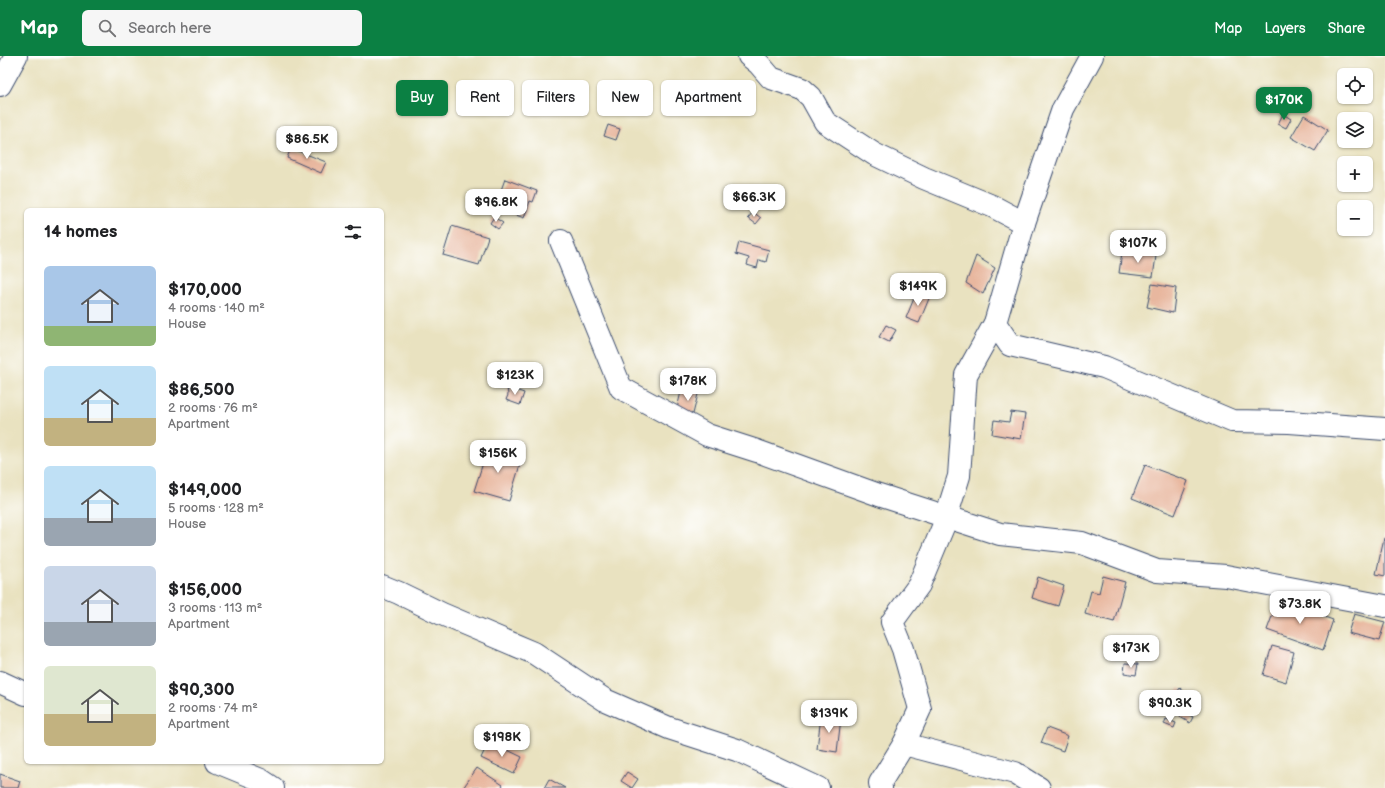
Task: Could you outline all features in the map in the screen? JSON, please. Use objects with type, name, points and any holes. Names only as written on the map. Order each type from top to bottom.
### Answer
[{"type":"street","points":[[0,85],[16,56]]},
{"type":"street","points":[[749,56],[760,64],[771,78],[802,89],[811,97],[825,122],[874,154],[924,178],[992,206],[1024,223]]},
{"type":"street","points":[[881,788],[880,783],[904,744],[920,709],[903,649],[892,622],[919,585],[946,516],[959,476],[966,375],[995,323],[1024,223],[1063,108],[1092,56]]},
{"type":"street","points":[[561,240],[621,388],[707,435],[1000,534],[1082,542],[1158,571],[1226,576],[1385,606]]},
{"type":"street","points":[[995,323],[1010,345],[1104,368],[1232,421],[1289,422],[1385,430]]},
{"type":"street","points":[[384,587],[442,614],[534,653],[605,700],[670,728],[737,750],[818,788]]},
{"type":"street","points":[[0,682],[24,693]]},
{"type":"street","points":[[904,744],[1015,773],[1039,788]]},
{"type":"street","points":[[222,764],[261,780],[273,788]]},
{"type":"building","points":[[1283,114],[1291,119],[1286,128],[1278,124]]},
{"type":"building","points":[[1304,115],[1328,130],[1315,151],[1291,137]]},
{"type":"building","points":[[608,125],[620,129],[616,140],[604,136]]},
{"type":"building","points":[[291,148],[326,162],[321,173],[287,158]]},
{"type":"building","points":[[505,179],[537,191],[533,202],[530,201],[524,218],[495,207]]},
{"type":"building","points":[[753,212],[761,218],[756,224],[748,218]]},
{"type":"building","points":[[494,217],[503,223],[498,229],[490,223]]},
{"type":"building","points":[[452,226],[488,237],[479,265],[443,255]]},
{"type":"building","points":[[739,242],[769,250],[766,262],[759,260],[757,268],[747,265],[749,258],[736,254]]},
{"type":"building","points":[[1122,252],[1156,256],[1153,277],[1119,273]]},
{"type":"building","points":[[976,256],[995,268],[983,294],[966,283]]},
{"type":"building","points":[[1152,284],[1176,288],[1173,313],[1147,307]]},
{"type":"building","points":[[917,291],[930,296],[919,323],[906,318]]},
{"type":"building","points":[[886,325],[896,330],[889,342],[879,337]]},
{"type":"building","points":[[683,383],[700,386],[690,426],[676,413]]},
{"type":"building","points":[[507,387],[524,393],[520,405],[506,400],[508,395]]},
{"type":"building","points":[[1011,412],[1025,414],[1021,439],[992,434],[994,420],[1009,422]]},
{"type":"building","points":[[488,447],[522,458],[509,501],[474,491]]},
{"type":"building","points":[[1145,465],[1188,481],[1175,515],[1132,498]]},
{"type":"building","points":[[1385,538],[1385,576],[1376,574]]},
{"type":"building","points":[[1103,576],[1125,582],[1114,622],[1085,614],[1091,591],[1099,593]]},
{"type":"building","points":[[1038,577],[1064,586],[1058,606],[1032,598]]},
{"type":"building","points":[[1278,600],[1333,620],[1323,650],[1267,630]]},
{"type":"building","points":[[1354,614],[1385,622],[1379,641],[1348,633]]},
{"type":"building","points":[[1272,646],[1294,652],[1286,682],[1263,675]]},
{"type":"building","points":[[1125,663],[1138,664],[1136,675],[1124,673]]},
{"type":"building","points":[[1180,688],[1189,696],[1185,702],[1176,694]]},
{"type":"building","points":[[1183,712],[1193,717],[1190,723],[1180,717]]},
{"type":"building","points":[[821,716],[841,718],[837,752],[817,749]]},
{"type":"building","points":[[1166,719],[1176,723],[1174,728],[1164,724]]},
{"type":"building","points":[[1047,728],[1068,736],[1063,751],[1041,743]]},
{"type":"building","points":[[489,741],[522,757],[514,774],[481,758]]},
{"type":"building","points":[[477,768],[503,785],[501,788],[463,788]]},
{"type":"building","points":[[627,772],[638,779],[632,788],[621,781]]},
{"type":"building","points":[[0,774],[20,781],[18,788],[0,788]]},
{"type":"building","points":[[549,779],[565,788],[544,788]]}]
